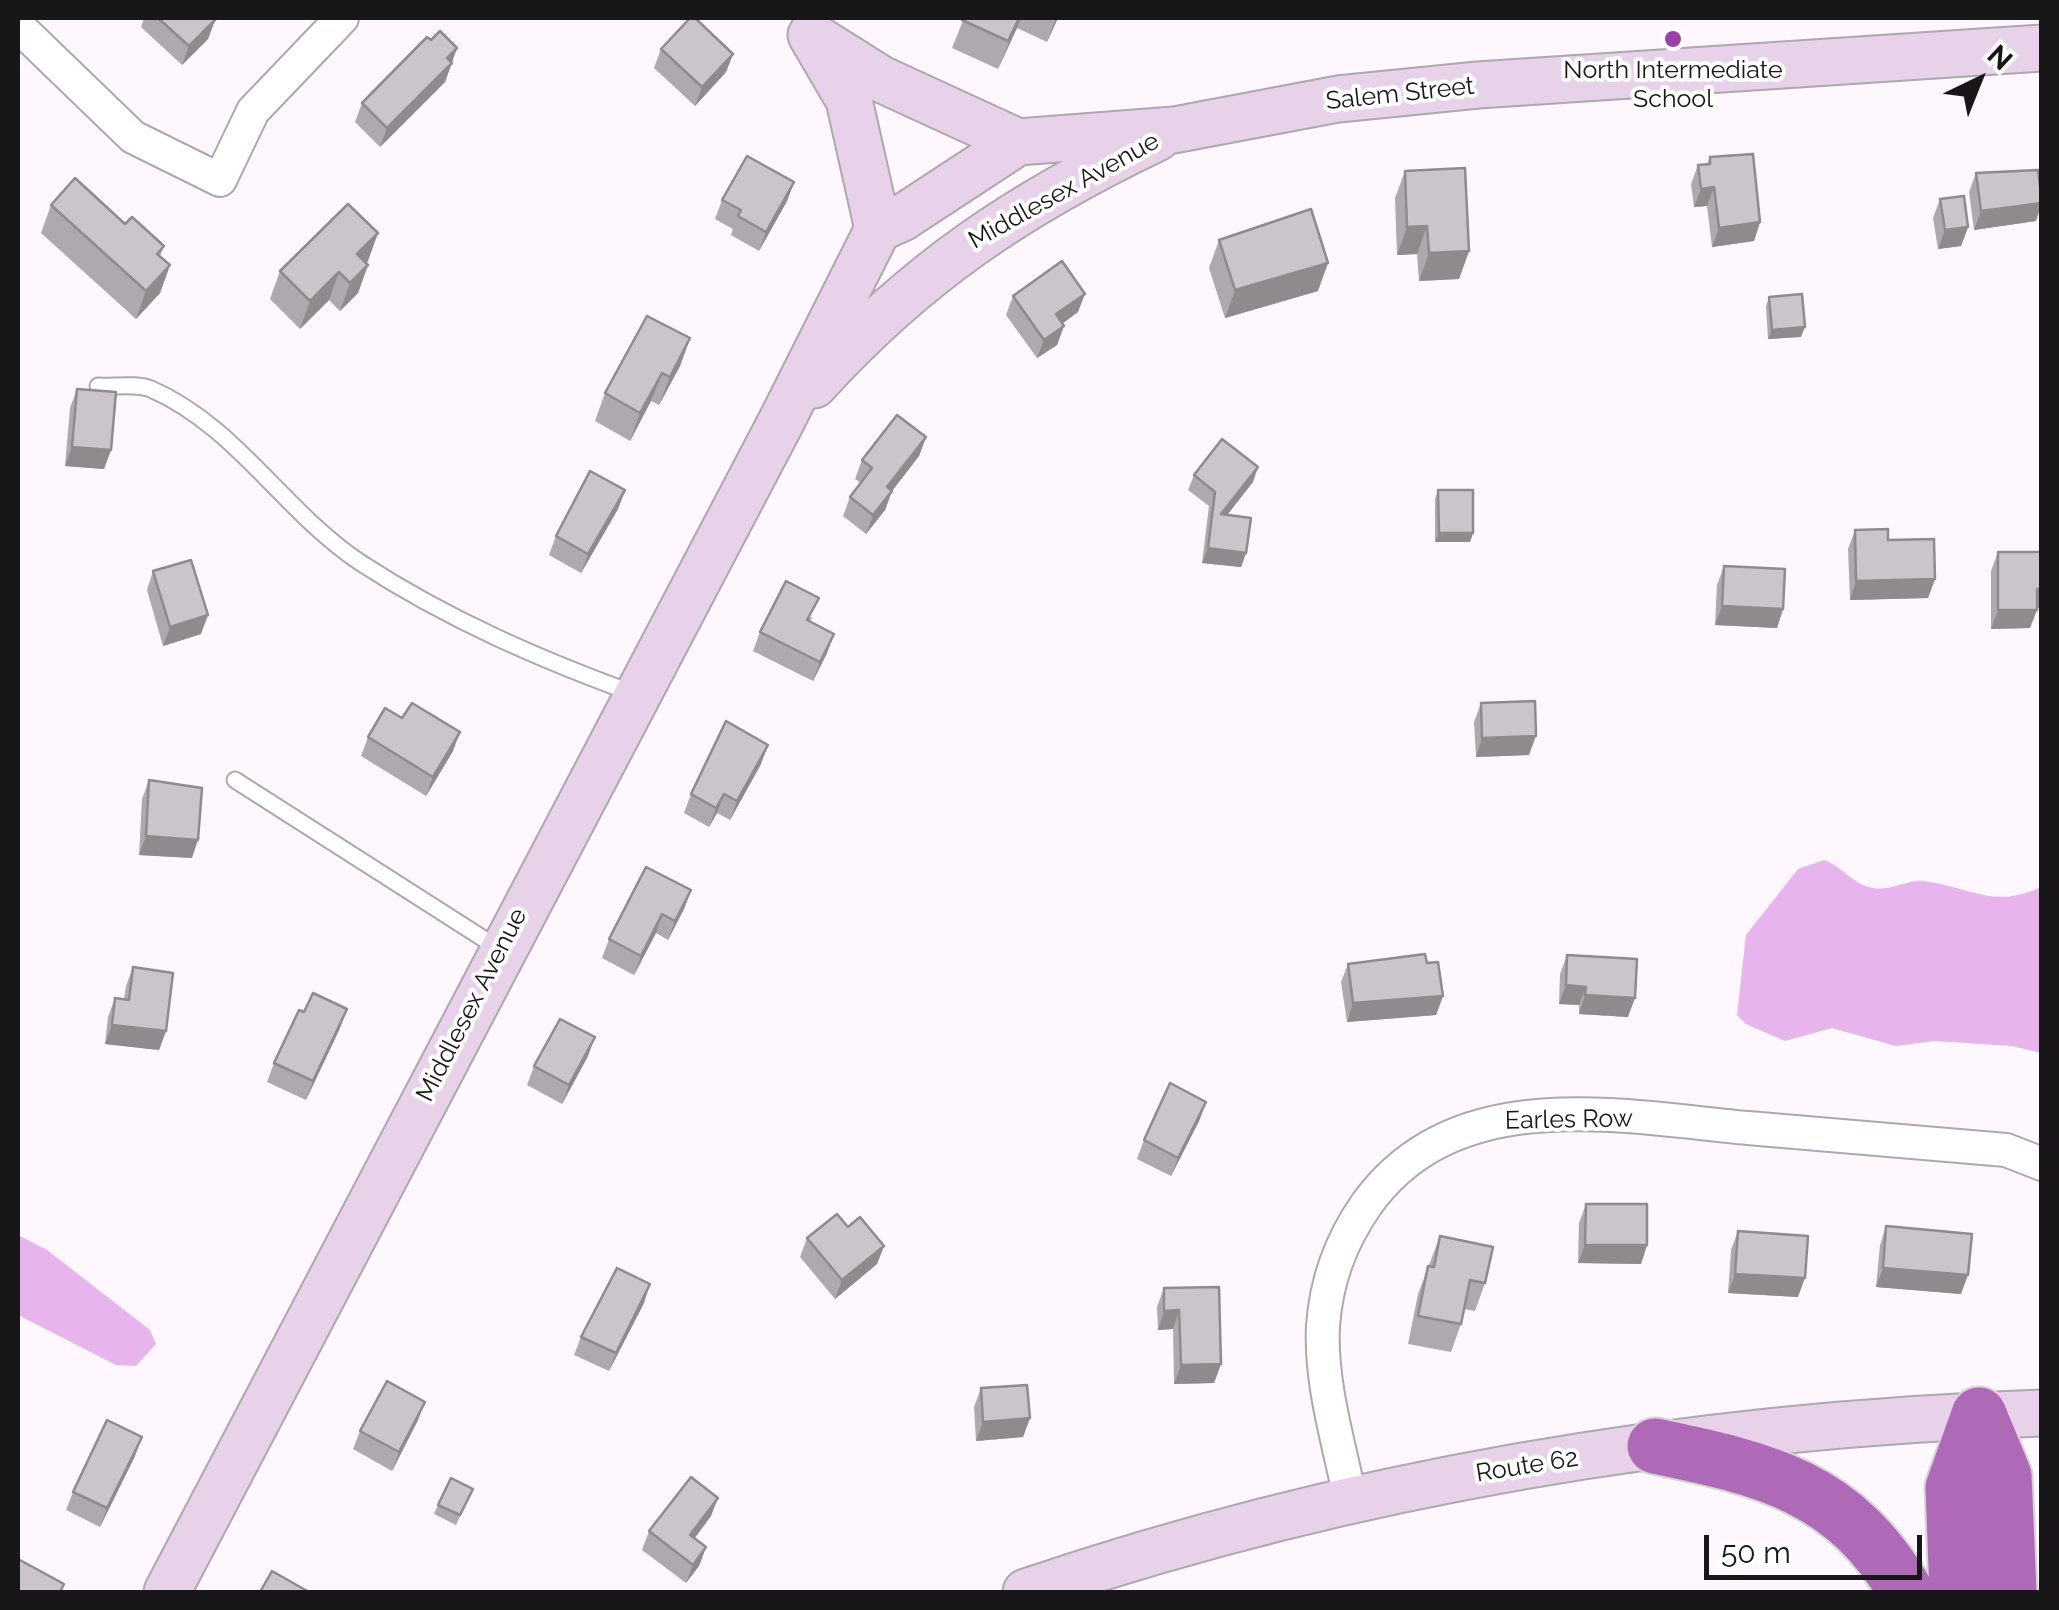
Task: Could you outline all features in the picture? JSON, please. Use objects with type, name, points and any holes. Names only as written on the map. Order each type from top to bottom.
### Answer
[{"type":"highway","points":[[1958,1592],[1953,1488],[1979,1416]]},
{"type":"highway","points":[[1979,1416],[2006,1487],[2009,1592]]},
{"type":"highway","points":[[1655,1446],[1747,1465],[1795,1483],[1850,1523],[1875,1548],[1906,1592]]},
{"type":"highway","points":[[2019,1592],[2042,1540]]},
{"type":"street","points":[[18,26],[133,137],[220,180],[253,110],[342,18]]},
{"type":"street","points":[[803,26],[849,100],[878,228]]},
{"type":"street","name":"Salem Street","points":[[803,26],[881,79],[1018,142],[1174,130],[1275,108],[1443,88],[2042,48]]},
{"type":"street","name":"Middlesex Avenue","points":[[782,420],[865,329],[956,252],[995,225],[1174,130]]},
{"type":"street","points":[[995,225],[1008,206],[1018,142]]},
{"type":"street","points":[[878,228],[902,218],[1018,142]]},
{"type":"street","points":[[878,228],[956,252]]},
{"type":"street","name":"Middlesex Avenue","points":[[167,1592],[782,420],[878,228]]},
{"type":"street","name":"Earles Row","points":[[1350,1498],[1324,1356],[1326,1298],[1333,1270],[1357,1218],[1374,1195],[1416,1155],[1441,1140],[1496,1120],[1554,1114],[1680,1121],[2006,1150],[2042,1164]]},
{"type":"street","name":"Route 62","points":[[1026,1592],[1203,1536],[1350,1498],[1655,1446],[1813,1428],[2042,1413]]},
{"type":"lane","points":[[98,386],[148,388],[215,428],[345,551],[449,616],[532,655],[635,694]]},
{"type":"lane","points":[[236,780],[501,950]]},
{"type":"shaded area","points":[[1824,860],[1857,882],[1876,888],[1922,881],[1995,897],[2024,894],[2041,887],[2041,1053],[2012,1046],[1934,1041],[1896,1046],[1832,1028],[1785,1041],[1746,1024],[1737,1015],[1746,935],[1798,869]]},
{"type":"shaded area","points":[[18,1235],[47,1250],[150,1330],[156,1344],[136,1366],[116,1365],[18,1315]]},
{"type":"building","points":[[158,18],[212,18],[215,20],[189,46]]},
{"type":"building","points":[[690,18],[695,18],[733,54],[702,87],[661,49]]},
{"type":"building","points":[[964,18],[1019,18],[1008,41]]},
{"type":"building","points":[[440,31],[457,48],[447,58],[452,63],[387,128],[362,103],[427,37],[431,40]]},
{"type":"building","points":[[1753,154],[1760,222],[1719,228],[1714,187],[1701,189],[1698,165],[1710,164],[1710,157]]},
{"type":"building","points":[[747,156],[794,182],[766,232],[738,216],[741,210],[722,200]]},
{"type":"building","points":[[1465,168],[1469,251],[1429,253],[1427,226],[1407,227],[1405,171]]},
{"type":"building","points":[[2038,170],[2042,203],[1981,211],[1976,173]]},
{"type":"building","points":[[75,178],[125,224],[132,217],[164,246],[157,254],[170,265],[146,291],[51,205]]},
{"type":"building","points":[[1964,196],[1968,227],[1945,230],[1940,199]]},
{"type":"building","points":[[348,204],[378,233],[357,254],[368,265],[350,283],[339,272],[310,301],[280,271]]},
{"type":"building","points":[[1311,209],[1328,263],[1235,290],[1219,240]]},
{"type":"building","points":[[1062,261],[1085,294],[1056,314],[1064,326],[1044,340],[1013,296]]},
{"type":"building","points":[[1802,294],[1805,327],[1772,330],[1769,297]]},
{"type":"building","points":[[647,316],[690,338],[670,377],[662,373],[640,413],[605,393]]},
{"type":"building","points":[[77,389],[116,392],[111,450],[72,447]]},
{"type":"building","points":[[897,415],[926,437],[887,487],[892,491],[873,515],[850,497],[872,468],[862,460]]},
{"type":"building","points":[[1222,439],[1258,467],[1221,514],[1251,518],[1246,553],[1208,548],[1215,492],[1194,475]]},
{"type":"building","points":[[590,471],[625,490],[588,554],[556,536]]},
{"type":"building","points":[[1438,490],[1473,490],[1473,533],[1439,533]]},
{"type":"building","points":[[1888,529],[1888,540],[1934,539],[1935,579],[1856,581],[1855,530]]},
{"type":"building","points":[[1998,552],[2042,552],[2042,589],[2037,589],[2037,610],[1998,610]]},
{"type":"building","points":[[191,560],[208,615],[170,627],[153,571]]},
{"type":"building","points":[[1724,566],[1785,569],[1783,609],[1722,606]]},
{"type":"building","points":[[786,581],[819,598],[807,620],[834,634],[820,662],[760,632]]},
{"type":"building","points":[[1535,701],[1536,736],[1482,738],[1481,703]]},
{"type":"building","points":[[412,703],[460,732],[433,777],[368,737],[385,708],[402,718]]},
{"type":"building","points":[[726,721],[768,745],[737,801],[724,794],[716,808],[691,794]]},
{"type":"building","points":[[149,780],[202,788],[198,840],[146,836]]},
{"type":"building","points":[[646,867],[691,890],[675,921],[662,914],[641,956],[609,939]]},
{"type":"building","points":[[1425,954],[1427,963],[1438,962],[1443,996],[1353,1003],[1348,964]]},
{"type":"building","points":[[1567,955],[1637,959],[1635,998],[1585,995],[1586,987],[1566,985]]},
{"type":"building","points":[[133,967],[173,973],[166,1031],[112,1025],[115,998],[129,1000]]},
{"type":"building","points":[[313,993],[347,1009],[313,1081],[274,1063],[299,1010],[304,1012]]},
{"type":"building","points":[[560,1019],[595,1037],[569,1085],[534,1066]]},
{"type":"building","points":[[1170,1083],[1206,1102],[1178,1158],[1144,1140]]},
{"type":"building","points":[[1586,1204],[1647,1204],[1647,1245],[1585,1245]]},
{"type":"building","points":[[837,1214],[848,1227],[860,1217],[884,1246],[842,1280],[807,1238]]},
{"type":"building","points":[[1886,1226],[1972,1234],[1968,1275],[1883,1268]]},
{"type":"building","points":[[1738,1231],[1808,1236],[1805,1278],[1735,1274]]},
{"type":"building","points":[[1440,1236],[1493,1247],[1485,1283],[1470,1280],[1461,1324],[1418,1316],[1428,1266],[1434,1267]]},
{"type":"building","points":[[617,1268],[650,1284],[616,1353],[581,1337]]},
{"type":"building","points":[[1219,1287],[1221,1364],[1181,1365],[1179,1310],[1164,1311],[1164,1288]]},
{"type":"building","points":[[387,1381],[425,1402],[399,1452],[360,1431]]},
{"type":"building","points":[[1027,1385],[1030,1418],[983,1422],[981,1388]]},
{"type":"building","points":[[107,1420],[142,1437],[107,1508],[73,1492]]},
{"type":"building","points":[[691,1477],[718,1498],[690,1535],[706,1547],[693,1565],[649,1531]]},
{"type":"building","points":[[451,1478],[473,1489],[460,1515],[438,1505]]},
{"type":"building","points":[[18,1559],[64,1584],[60,1592],[18,1592]]},
{"type":"building","points":[[272,1571],[309,1592],[260,1592]]},
{"type":"place","name":"North Intermediate School","points":[[1673,39]]}]
